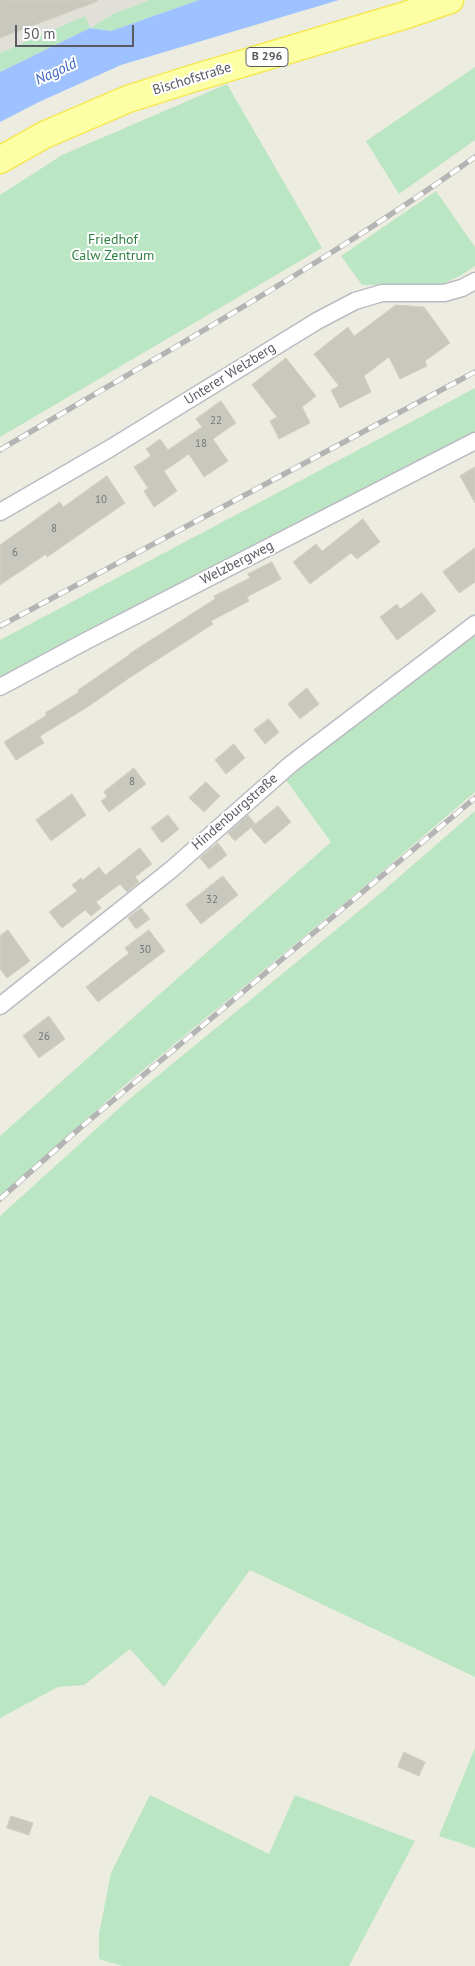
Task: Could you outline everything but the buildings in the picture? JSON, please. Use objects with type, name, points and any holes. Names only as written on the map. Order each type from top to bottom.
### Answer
[{"type":"main road","name":"Bischofstraße","points":[[0,160],[44,136],[128,99],[450,0]]},
{"type":"street","name":"Unterer Welzberg","points":[[0,512],[109,449],[317,321],[355,301],[382,293],[444,293],[462,288],[475,281]]},
{"type":"street","name":"Welzbergweg","points":[[0,687],[214,574],[475,441]]},
{"type":"street","name":"Hindenburgstraße","points":[[0,1006],[172,869],[291,764],[475,624]]},
{"type":"shaded area","points":[[0,0],[149,0],[113,14],[90,28],[84,17],[0,53]]},
{"type":"green space","points":[[149,0],[199,0],[111,31],[90,28],[113,14]]},
{"type":"green space","points":[[85,16],[90,28],[0,72],[0,53]]},
{"type":"green space","points":[[475,67],[475,140],[399,194],[366,141]]},
{"type":"green space","name":"Friedhof Calw Zentrum","points":[[227,84],[322,248],[0,437],[0,195],[62,155]]},
{"type":"green space","points":[[436,191],[475,247],[475,266],[460,276],[442,284],[362,285],[341,256]]},
{"type":"green space","points":[[475,388],[475,434],[236,554],[0,679],[0,640]]},
{"type":"green space","points":[[475,614],[475,792],[119,1090],[0,1197],[0,1136],[331,842],[275,765]]},
{"type":"green space","points":[[475,811],[475,1677],[250,1570],[164,1687],[130,1649],[84,1685],[58,1687],[0,1718],[0,1216],[127,1101],[376,897]]},
{"type":"green space","points":[[475,1748],[475,1848],[439,1836]]},
{"type":"green space","points":[[150,1795],[269,1854],[295,1795],[415,1841],[349,1966],[122,1966],[99,1959],[99,1934],[111,1873]]},
{"type":"water","name":"Nagold","points":[[199,0],[339,0],[121,65],[0,122],[0,72],[90,28],[111,31]]},
{"type":"railway","points":[[0,450],[300,272],[418,197],[475,157]]},
{"type":"railway","points":[[0,626],[475,372]]},
{"type":"railway","points":[[0,1199],[80,1128],[475,798]]}]
